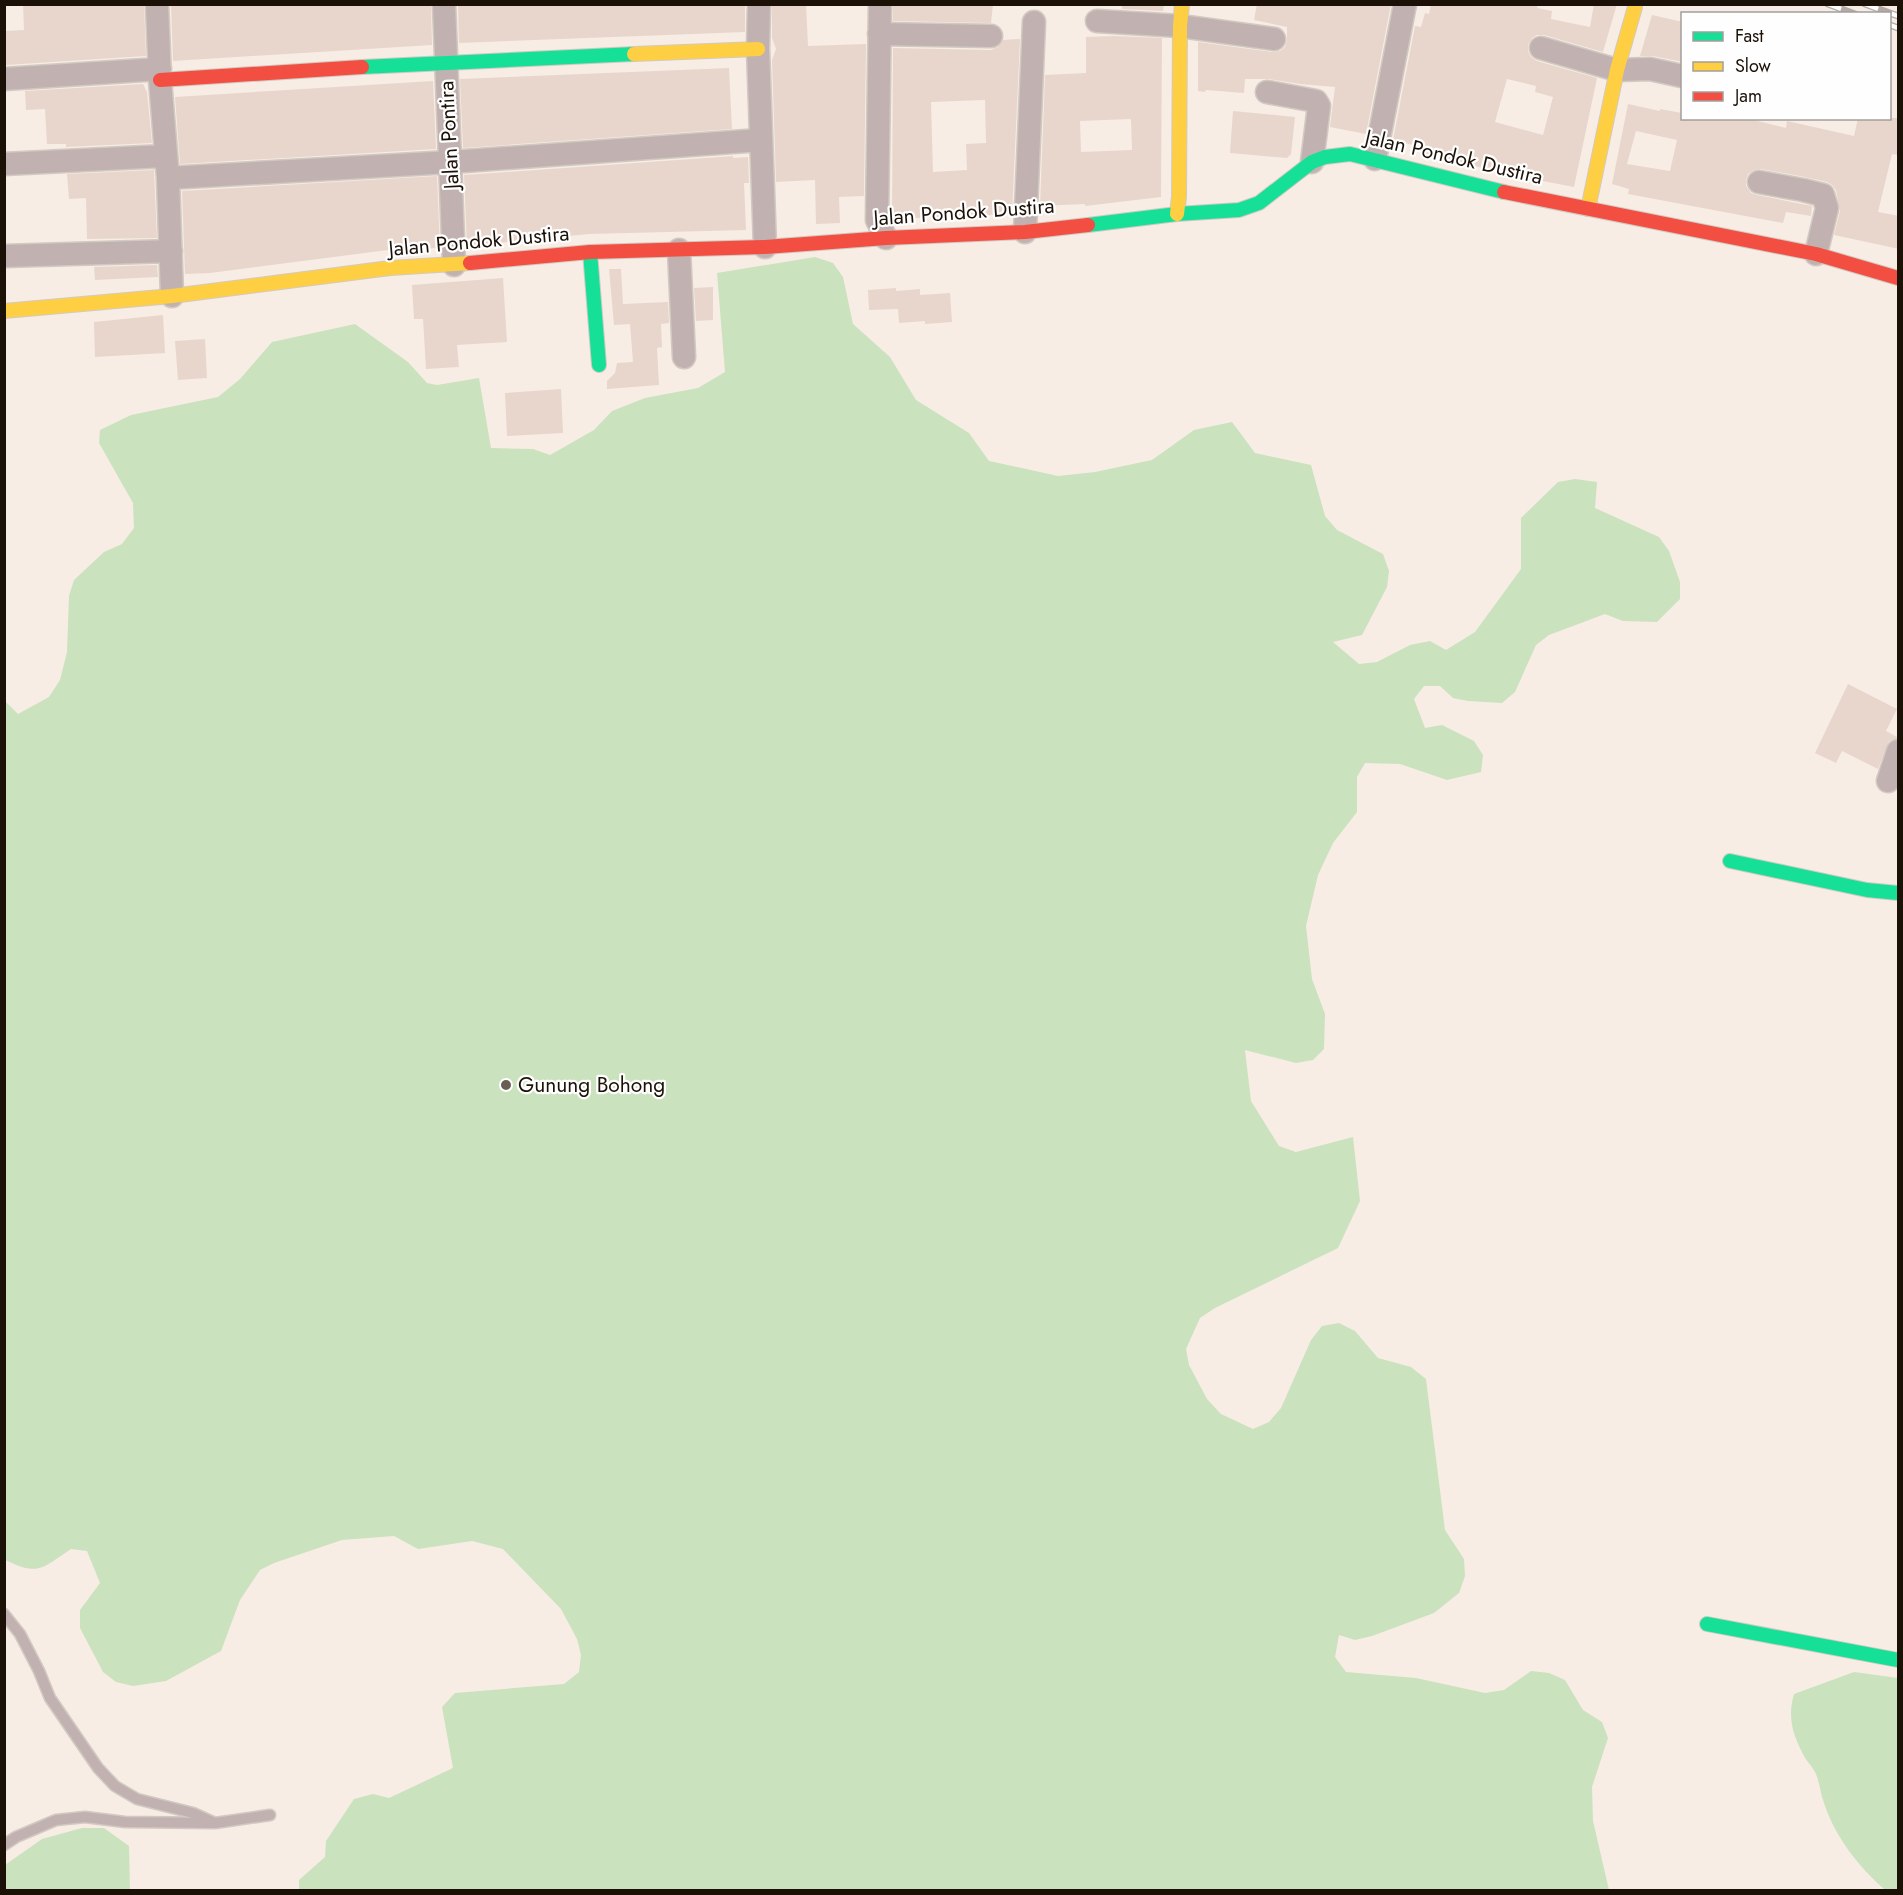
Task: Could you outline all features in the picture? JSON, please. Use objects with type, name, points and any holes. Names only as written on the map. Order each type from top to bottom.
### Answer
[{"type":"main road","points":[[1588,209],[1617,70],[1635,7]]},
{"type":"main road","points":[[1177,214],[1181,15]]},
{"type":"main road","points":[[160,75],[758,49]]},
{"type":"main road","name":"Jalan Pondok Dustira","points":[[4,311],[172,296],[390,268],[454,265],[590,252],[765,247],[1025,231],[1177,214],[1239,210],[1259,203],[1312,162],[1325,157],[1350,154],[1502,192],[1816,254],[1899,278]]},
{"type":"main road","points":[[590,252],[599,365]]},
{"type":"main road","points":[[1730,861],[1867,890],[1899,893]]},
{"type":"main road","points":[[1707,1624],[1899,1660]]},
{"type":"street","points":[[157,4],[168,178],[172,296]]},
{"type":"street","name":"Jalan Pontira","points":[[444,4],[454,265]]},
{"type":"street","points":[[759,4],[758,49],[765,247]]},
{"type":"street","points":[[880,4],[877,220],[886,238]]},
{"type":"street","points":[[1375,159],[1405,4]]},
{"type":"street","points":[[1097,21],[1181,15],[1274,39]]},
{"type":"street","points":[[1025,231],[1034,22]]},
{"type":"street","points":[[879,34],[991,36]]},
{"type":"street","points":[[1541,48],[1617,70],[1650,69],[1681,76]]},
{"type":"street","points":[[4,79],[160,75]]},
{"type":"street","points":[[1267,92],[1316,101],[1319,106],[1312,162]]},
{"type":"street","points":[[168,178],[451,162],[761,140]]},
{"type":"street","points":[[4,164],[165,156]]},
{"type":"street","points":[[1759,182],[1823,195],[1827,208],[1816,254]]},
{"type":"street","points":[[4,256],[171,250]]},
{"type":"street","points":[[680,250],[684,357]]},
{"type":"street","points":[[1888,781],[1899,751]]},
{"type":"lane","points":[[4,1614],[20,1634],[50,1698],[98,1768],[115,1786],[137,1799],[193,1813],[215,1823]]},
{"type":"lane","points":[[4,1845],[16,1837],[56,1820],[85,1817],[125,1822],[215,1823],[270,1815]]},
{"type":"green space","points":[[815,257],[833,263],[843,277],[853,324],[890,357],[916,400],[969,433],[989,461],[1058,476],[1095,472],[1152,460],[1194,430],[1232,422],[1255,453],[1311,465],[1325,516],[1337,530],[1383,554],[1389,571],[1387,587],[1362,635],[1333,642],[1359,664],[1377,662],[1410,645],[1430,641],[1446,650],[1475,632],[1521,569],[1521,518],[1558,482],[1575,479],[1597,482],[1595,508],[1659,537],[1669,551],[1680,582],[1680,599],[1657,622],[1623,621],[1605,614],[1549,635],[1536,645],[1515,692],[1502,703],[1453,698],[1440,686],[1424,686],[1414,699],[1425,728],[1442,725],[1474,741],[1483,755],[1481,772],[1447,780],[1400,764],[1365,763],[1357,777],[1357,812],[1333,843],[1318,875],[1306,926],[1312,979],[1325,1014],[1324,1049],[1313,1060],[1296,1063],[1245,1050],[1251,1101],[1279,1146],[1296,1152],[1353,1137],[1360,1201],[1338,1248],[1215,1308],[1200,1318],[1186,1349],[1189,1365],[1207,1399],[1221,1414],[1253,1429],[1269,1422],[1281,1408],[1311,1340],[1322,1326],[1339,1323],[1355,1331],[1378,1358],[1411,1367],[1426,1379],[1445,1530],[1464,1559],[1465,1576],[1459,1593],[1434,1613],[1355,1640],[1339,1635],[1335,1657],[1346,1672],[1416,1678],[1485,1693],[1504,1690],[1531,1671],[1549,1673],[1565,1680],[1583,1710],[1602,1722],[1608,1738],[1592,1787],[1593,1821],[1609,1890],[299,1890],[299,1880],[325,1857],[326,1841],[354,1799],[373,1794],[389,1798],[453,1768],[442,1707],[455,1693],[564,1684],[579,1672],[581,1655],[577,1639],[561,1609],[503,1549],[472,1541],[418,1549],[394,1536],[342,1540],[260,1570],[240,1600],[221,1651],[166,1681],[133,1686],[116,1682],[103,1672],[80,1628],[80,1610],[100,1583],[87,1551],[71,1549],[46,1565],[33,1569],[5,1560],[4,700],[18,714],[49,697],[60,680],[67,652],[69,596],[74,580],[104,552],[122,544],[134,528],[133,503],[99,443],[100,430],[131,415],[218,397],[240,379],[272,342],[355,324],[408,362],[427,383],[437,385],[479,378],[491,448],[533,449],[550,455],[594,430],[612,411],[645,398],[698,388],[725,372],[717,273]]},
{"type":"green space","points":[[1854,1672],[1898,1678],[1898,1890],[1885,1890],[1857,1861],[1841,1839],[1829,1816],[1817,1776],[1800,1748],[1792,1726],[1791,1711],[1794,1694]]},
{"type":"green space","points":[[82,1828],[104,1828],[129,1846],[130,1890],[5,1890],[5,1865],[42,1839]]},
{"type":"building","points":[[23,4],[144,4],[146,56],[6,65],[5,31],[24,30]]},
{"type":"building","points":[[171,4],[431,4],[432,45],[173,61]]},
{"type":"building","points":[[458,4],[745,4],[745,32],[459,43]]},
{"type":"building","points":[[772,4],[806,4],[808,46],[866,44],[864,196],[839,197],[840,223],[816,224],[815,180],[776,182],[772,60],[776,49],[772,38]]},
{"type":"building","points":[[893,4],[993,4],[991,23],[893,21]]},
{"type":"building","points":[[1122,4],[1164,4],[1163,11],[1122,9]]},
{"type":"building","points":[[1257,4],[1391,4],[1366,134],[1330,127],[1335,87],[1269,79],[1245,79],[1244,93],[1198,91],[1198,42],[1272,52],[1280,51],[1285,47],[1287,27],[1254,20]]},
{"type":"building","points":[[1431,4],[1538,4],[1537,8],[1552,11],[1551,19],[1590,27],[1594,4],[1617,4],[1603,52],[1544,35],[1532,38],[1528,45],[1531,57],[1537,61],[1597,78],[1574,187],[1506,174],[1424,153],[1425,148],[1393,140],[1415,26],[1421,27],[1425,13],[1429,14]],"holes":[[[1507,79],[1536,86],[1535,92],[1553,97],[1543,135],[1495,122]]]},
{"type":"building","points":[[1652,15],[1681,22],[1681,62],[1640,56]]},
{"type":"building","points":[[1086,37],[1162,38],[1161,197],[1085,206],[1085,204],[1040,206],[1045,75],[1086,73]],"holes":[[[1131,119],[1132,150],[1081,152],[1080,121]]]},
{"type":"building","points":[[1020,39],[1012,214],[892,219],[893,48],[991,50],[998,47],[1003,40]],"holes":[[[985,100],[986,143],[966,144],[967,170],[933,172],[931,102]]]},
{"type":"building","points":[[729,68],[732,129],[463,148],[460,79]]},
{"type":"building","points":[[433,81],[436,149],[180,164],[175,97]]},
{"type":"building","points":[[143,84],[147,92],[152,143],[66,147],[66,144],[47,144],[45,109],[26,110],[25,91]]},
{"type":"building","points":[[1628,104],[1681,113],[1681,120],[1753,120],[1786,128],[1787,121],[1854,136],[1858,120],[1899,118],[1899,155],[1892,154],[1878,212],[1899,216],[1899,249],[1834,235],[1840,211],[1836,190],[1827,182],[1805,177],[1761,169],[1748,174],[1746,186],[1751,193],[1812,206],[1811,216],[1786,212],[1783,223],[1628,194],[1629,189],[1612,184]],"holes":[[[1636,131],[1677,140],[1670,171],[1627,164]]]},
{"type":"building","points":[[1233,111],[1295,117],[1291,154],[1287,158],[1230,153]]},
{"type":"building","points":[[733,156],[733,158],[748,157],[749,183],[744,183],[746,230],[589,234],[467,246],[464,175]]},
{"type":"building","points":[[154,170],[157,238],[87,239],[86,198],[69,199],[67,174]]},
{"type":"building","points":[[437,176],[440,248],[388,250],[210,273],[185,274],[182,191]]},
{"type":"building","points":[[157,265],[158,277],[95,280],[94,267]]},
{"type":"building","points":[[609,269],[621,269],[623,304],[668,302],[669,323],[661,324],[662,347],[657,348],[659,385],[607,389],[607,381],[615,373],[617,363],[633,362],[630,324],[614,325]]},
{"type":"building","points":[[503,278],[507,342],[457,345],[459,367],[426,369],[423,319],[414,319],[412,285]]},
{"type":"building","points":[[713,287],[713,320],[696,321],[694,288]]},
{"type":"building","points":[[896,288],[896,291],[920,289],[920,295],[950,293],[952,322],[899,323],[898,309],[869,310],[868,290]]},
{"type":"building","points":[[163,315],[165,353],[95,357],[94,322]]},
{"type":"building","points":[[205,339],[207,378],[178,380],[175,341]]},
{"type":"building","points":[[561,389],[563,433],[507,436],[505,393]]},
{"type":"building","points":[[1848,684],[1897,709],[1886,731],[1899,738],[1889,741],[1878,769],[1842,751],[1836,763],[1815,753]]},
{"type":"railway","points":[[1828,4],[1850,12]]},
{"type":"railway","points":[[1865,4],[1887,12]]},
{"type":"railway","points":[[1891,13],[1898,16]]},
{"type":"railway","points":[[1891,25],[1898,28]]},
{"type":"traffic: fast","points":[[362,67],[634,54]]},
{"type":"traffic: fast","points":[[1088,225],[1177,214],[1239,210],[1259,203],[1312,162],[1325,157],[1350,154],[1504,192]]},
{"type":"traffic: fast","points":[[590,252],[599,365]]},
{"type":"traffic: fast","points":[[1730,861],[1867,890],[1898,893]]},
{"type":"traffic: fast","points":[[1707,1624],[1898,1660]]},
{"type":"traffic: slow","points":[[1177,214],[1182,4]]},
{"type":"traffic: slow","points":[[1588,209],[1617,70],[1635,7]]},
{"type":"traffic: slow","points":[[634,54],[758,49]]},
{"type":"traffic: slow","points":[[4,311],[172,296],[390,268],[470,263]]},
{"type":"traffic: jam","points":[[160,80],[362,67]]},
{"type":"traffic: jam","points":[[1504,192],[1816,254],[1898,278]]},
{"type":"traffic: jam","points":[[765,247],[886,238],[1025,232],[1088,225]]},
{"type":"traffic: jam","points":[[470,263],[590,252],[765,247]]},
{"type":"place","name":"Gunung Bohong","points":[[506,1085]]}]
